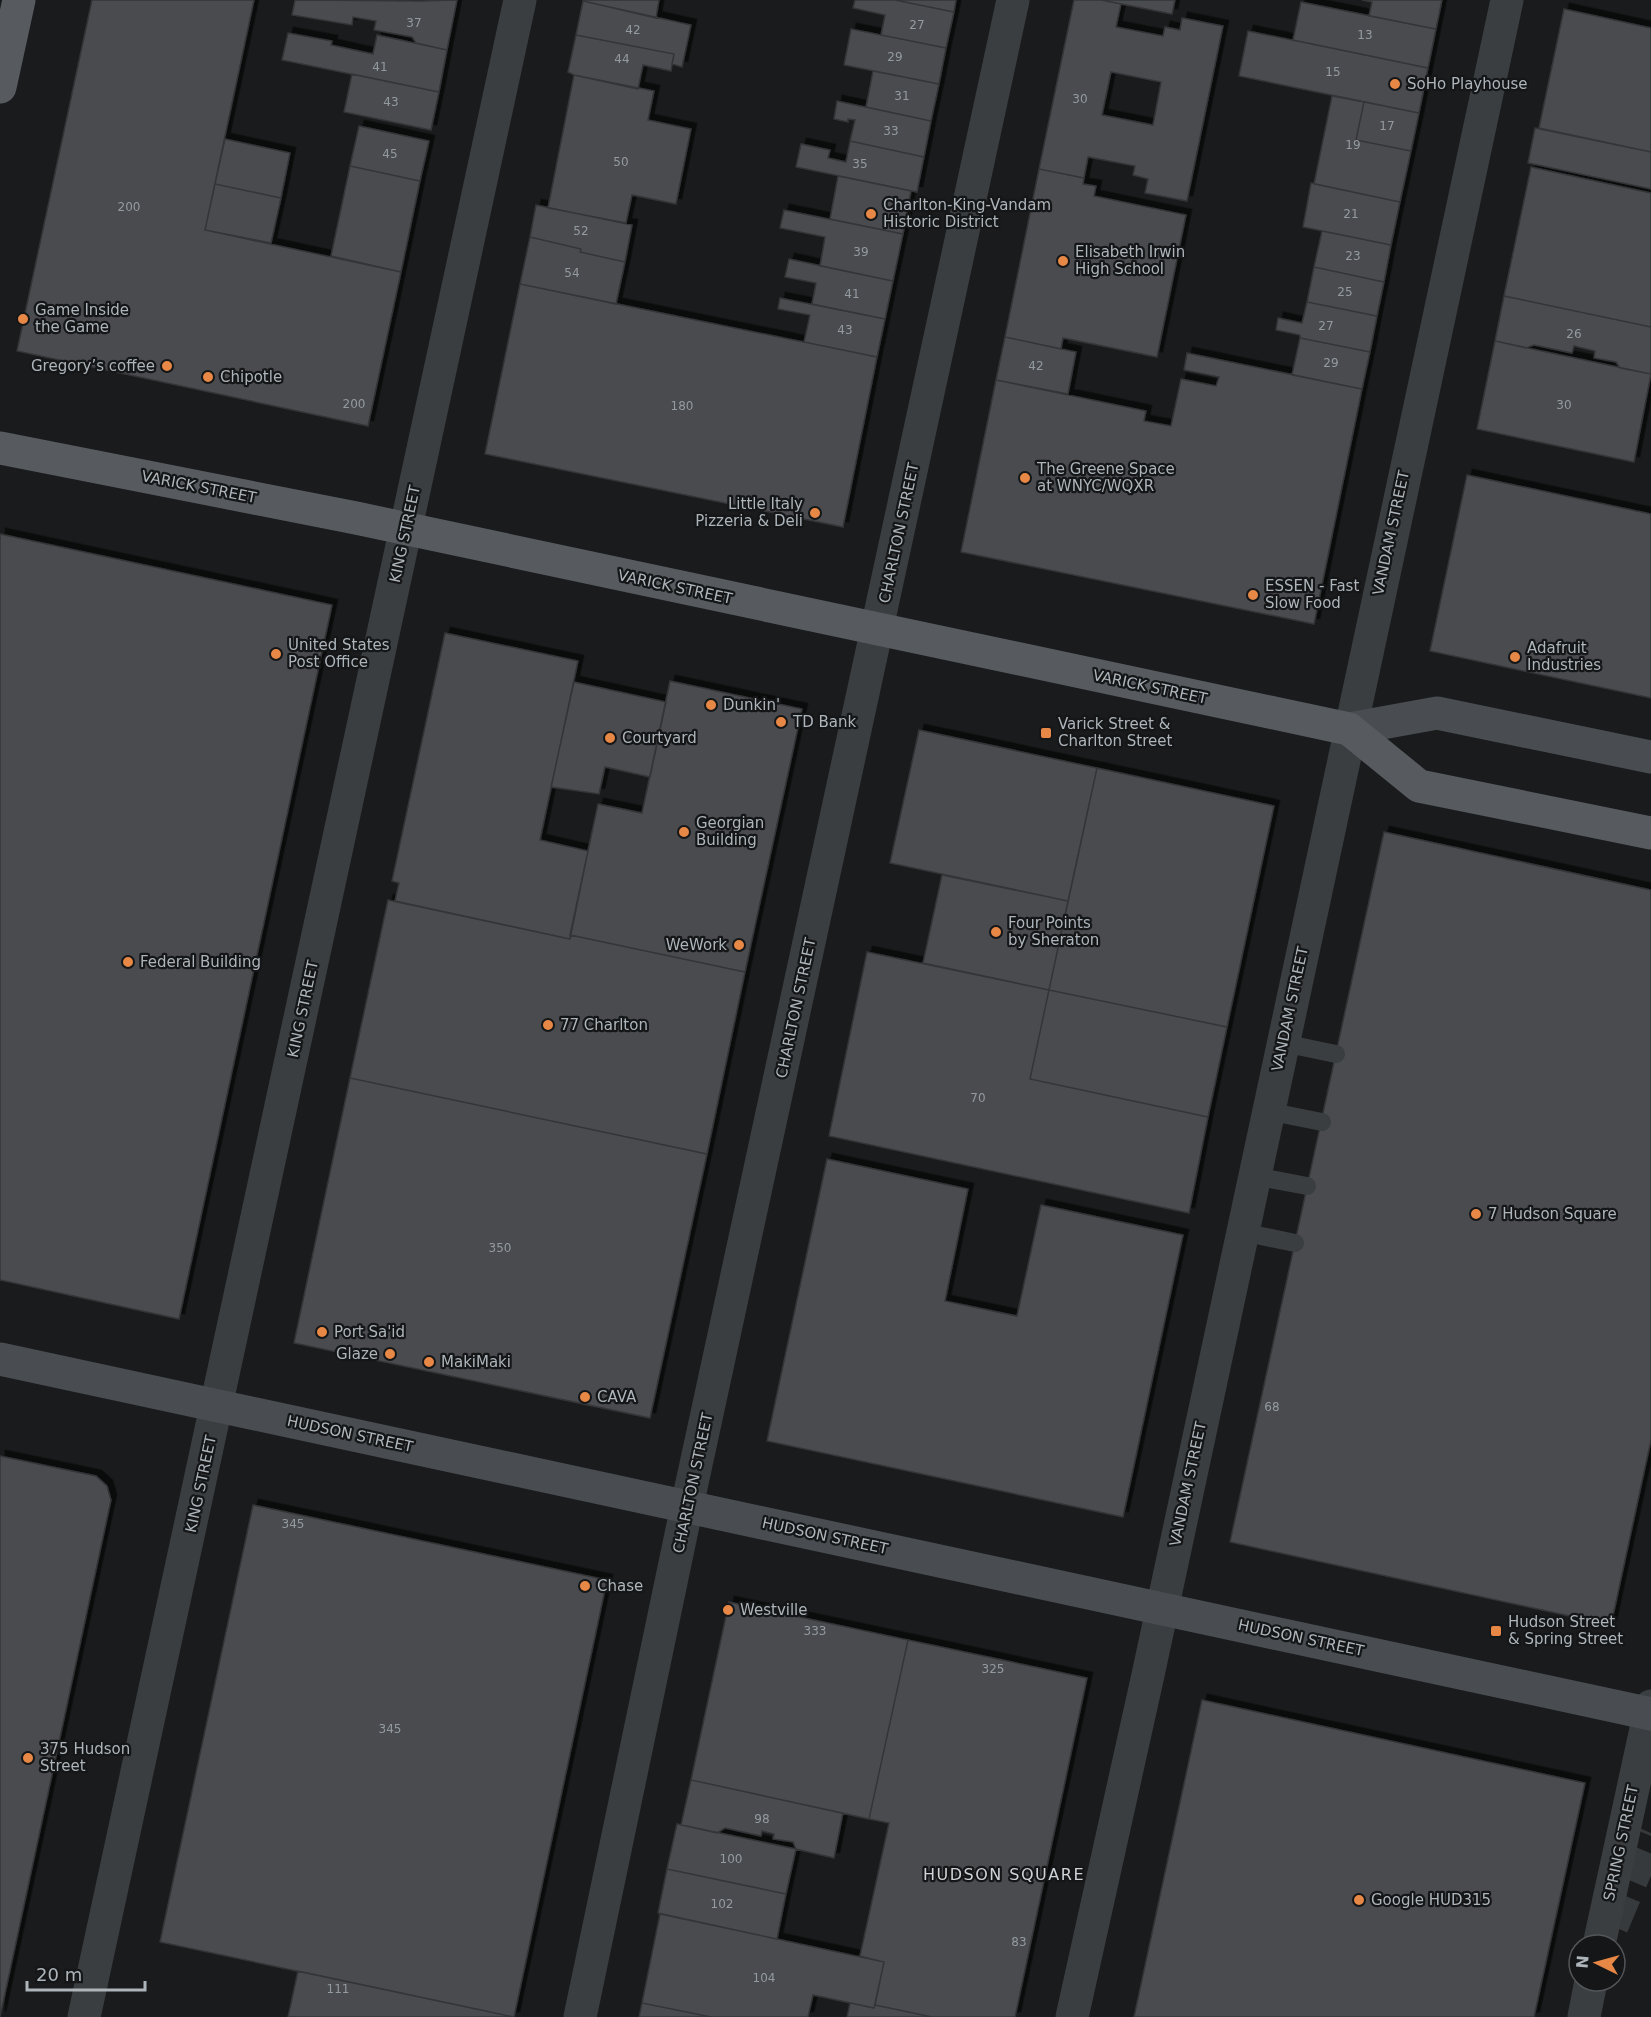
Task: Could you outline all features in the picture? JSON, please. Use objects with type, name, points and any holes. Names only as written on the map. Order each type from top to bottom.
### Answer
[{"type":"main road","points":[[0,87],[19,0]]},
{"type":"main road","name":"VARICK STREET","points":[[0,448],[406,529],[1349,729],[1437,712],[1651,757]]},
{"type":"main road","name":"VARICK STREET","points":[[1349,729],[1419,786],[1651,833]]},
{"type":"main road","name":"HUDSON STREET","points":[[0,1359],[1161,1609],[1650,1711]]},
{"type":"street","name":"KING STREET","points":[[84,2017],[218,1406],[520,0]]},
{"type":"street","name":"CHARLTON STREET","points":[[580,2017],[687,1506],[1013,0]]},
{"type":"street","name":"VANDAM STREET","points":[[1072,2017],[1506,0]]},
{"type":"street","name":"SPRING STREET","points":[[1602,1933],[1650,1711]]},
{"type":"street","points":[[1584,2017],[1589,1993]]},
{"type":"lane","points":[[1283,1043],[1336,1054]]},
{"type":"lane","points":[[1267,1111],[1322,1122]]},
{"type":"lane","points":[[1254,1176],[1307,1186]]},
{"type":"lane","points":[[1242,1232],[1295,1243]]},
{"type":"building","points":[[92,0],[254,0],[205,230],[401,272],[368,426],[17,351]]},
{"type":"building","points":[[295,0],[457,0],[447,50],[416,43],[412,37],[374,30],[376,21],[353,17],[352,25],[292,15]]},
{"type":"building","points":[[583,0],[659,0],[656,18],[583,1]]},
{"type":"building","points":[[855,0],[895,0],[954,12],[946,48],[881,35],[885,15],[853,8]]},
{"type":"building","points":[[895,0],[956,0],[954,12]]},
{"type":"building","points":[[1074,0],[1101,0],[1121,4],[1116,27],[1163,36],[1165,27],[1180,30],[1182,18],[1223,26],[1187,201],[1145,193],[1148,179],[1133,175],[1135,166],[1088,157],[1084,178],[1039,169]],"holes":[[[1111,72],[1161,82],[1153,125],[1102,115]]]},
{"type":"building","points":[[1101,0],[1175,0],[1172,14]]},
{"type":"building","points":[[1362,0],[1442,0],[1436,29],[1369,16],[1372,2]]},
{"type":"building","points":[[583,1],[691,25],[682,67],[672,64],[674,54],[576,35]]},
{"type":"building","points":[[1301,2],[1436,29],[1428,68],[1293,40]]},
{"type":"building","points":[[1564,9],[1651,28],[1651,152],[1539,128]]},
{"type":"building","points":[[851,29],[946,48],[939,84],[844,65]]},
{"type":"building","points":[[1248,31],[1428,68],[1419,113],[1239,76]]},
{"type":"building","points":[[288,33],[332,41],[331,45],[373,54],[377,35],[447,50],[439,92],[282,60]]},
{"type":"building","points":[[576,35],[674,54],[671,71],[643,65],[638,89],[574,75],[568,72]]},
{"type":"building","points":[[873,71],[939,84],[931,121],[866,107]]},
{"type":"building","points":[[352,74],[439,92],[431,130],[344,112]]},
{"type":"building","points":[[574,75],[654,91],[648,120],[691,129],[676,204],[632,195],[626,223],[548,208]]},
{"type":"building","points":[[1332,96],[1364,102],[1356,140],[1411,151],[1400,202],[1314,184]]},
{"type":"building","points":[[837,101],[931,121],[924,157],[850,141],[855,120],[848,119],[848,122],[834,119]]},
{"type":"building","points":[[1364,102],[1419,113],[1411,151],[1356,140]]},
{"type":"building","points":[[359,126],[429,141],[420,181],[350,166]]},
{"type":"building","points":[[1535,128],[1651,152],[1651,189],[1528,163]]},
{"type":"building","points":[[225,139],[290,153],[281,198],[215,184]]},
{"type":"building","points":[[850,141],[924,157],[917,192],[796,167],[801,144],[830,150],[828,158],[846,162]]},
{"type":"building","points":[[350,166],[420,181],[401,272],[331,256]]},
{"type":"building","points":[[1531,167],[1651,193],[1651,327],[1504,296]]},
{"type":"building","points":[[1039,169],[1084,178],[1083,184],[1096,186],[1094,196],[1186,215],[1157,357],[1063,338],[1061,349],[1005,337]]},
{"type":"building","points":[[838,176],[911,191],[903,234],[830,219]]},
{"type":"building","points":[[1311,183],[1400,202],[1391,245],[1303,227]]},
{"type":"building","points":[[215,184],[281,198],[271,243],[205,230]]},
{"type":"building","points":[[536,205],[632,225],[625,262],[530,237]]},
{"type":"building","points":[[784,210],[903,234],[893,281],[820,266],[825,237],[780,228]]},
{"type":"building","points":[[1322,231],[1391,245],[1384,282],[1314,267]]},
{"type":"building","points":[[530,237],[625,262],[616,304],[520,284]]},
{"type":"building","points":[[789,259],[893,281],[885,319],[812,304],[816,283],[785,277]]},
{"type":"building","points":[[1314,267],[1384,282],[1377,316],[1307,302]]},
{"type":"building","points":[[520,284],[877,357],[843,527],[485,454]]},
{"type":"building","points":[[1504,296],[1651,327],[1651,374],[1620,368],[1616,362],[1594,358],[1595,351],[1574,346],[1572,353],[1534,345],[1526,348],[1495,341]]},
{"type":"building","points":[[780,298],[885,319],[877,357],[804,342],[810,315],[778,309]]},
{"type":"building","points":[[1307,302],[1377,316],[1370,352],[1300,338],[1300,335],[1276,330],[1278,318],[1302,323]]},
{"type":"building","points":[[1005,337],[1076,352],[1068,394],[996,380]]},
{"type":"building","points":[[1300,338],[1370,352],[1362,389],[1292,375]]},
{"type":"building","points":[[1495,341],[1651,374],[1634,462],[1477,429]]},
{"type":"building","points":[[1187,353],[1362,389],[1314,624],[961,552],[996,380],[1146,411],[1144,421],[1171,426],[1181,379],[1216,386],[1219,377],[1184,370]]},
{"type":"building","points":[[1467,475],[1651,514],[1651,698],[1430,651]]},
{"type":"building","name":"Federal Building","points":[[0,534],[332,605],[179,1319],[0,1280]]},
{"type":"building","points":[[445,633],[578,661],[540,840],[588,851],[570,939],[395,901],[399,883],[392,881]]},
{"type":"building","name":"Georgian Building","points":[[670,681],[802,709],[745,972],[570,935],[598,804],[642,813]]},
{"type":"building","name":"Courtyard","points":[[574,682],[666,702],[650,777],[605,767],[599,794],[551,787]]},
{"type":"building","points":[[919,730],[1097,768],[1068,901],[890,863]]},
{"type":"building","points":[[1097,768],[1274,806],[1227,1027],[1049,990]]},
{"type":"building","name":"7 Hudson Square","points":[[1384,832],[1651,890],[1651,1440],[1611,1625],[1230,1542]]},
{"type":"building","name":"Four Points by Sheraton","points":[[942,875],[1068,901],[1049,990],[923,963]]},
{"type":"building","name":"77 Charlton","points":[[388,900],[570,939],[570,935],[745,972],[707,1154],[350,1078]]},
{"type":"building","points":[[867,952],[1049,990],[1030,1079],[1208,1117],[1189,1213],[829,1136]]},
{"type":"building","points":[[1049,990],[1227,1027],[1208,1117],[1030,1079]]},
{"type":"building","points":[[350,1078],[707,1154],[650,1418],[294,1343]]},
{"type":"building","points":[[827,1159],[968,1189],[945,1301],[1017,1316],[1041,1205],[1183,1235],[1123,1517],[767,1441]]},
{"type":"building","name":"375 Hudson Street","points":[[0,1456],[96,1476],[107,1486],[111,1500],[0,2017]]},
{"type":"building","points":[[253,1505],[607,1580],[514,2017],[160,1942]]},
{"type":"building","points":[[729,1602],[908,1640],[869,1819],[691,1780]]},
{"type":"building","points":[[908,1640],[1087,1678],[1015,2017],[932,2017],[875,2005],[884,1962],[860,1956],[889,1823],[869,1819]]},
{"type":"building","name":"Google HUD315","points":[[1202,1700],[1585,1783],[1534,2017],[1134,2017]]},
{"type":"building","points":[[691,1780],[843,1813],[834,1858],[796,1849],[793,1842],[773,1839],[774,1834],[762,1831],[761,1836],[725,1828],[717,1833],[681,1825]]},
{"type":"building","points":[[677,1824],[796,1849],[786,1894],[667,1869]]},
{"type":"building","points":[[667,1869],[786,1894],[777,1939],[658,1913]]},
{"type":"building","points":[[660,1914],[884,1962],[874,2008],[813,1995],[808,2017],[711,2017],[642,2003]]},
{"type":"building","points":[[298,1971],[481,2010],[514,2017],[288,2017]]},
{"type":"building","points":[[642,2003],[711,2017],[639,2017]]},
{"type":"building","points":[[850,2003],[874,2008],[875,2005],[932,2017],[847,2017]]},
{"type":"tunnel","points":[[1612,1926],[1651,1833]]},
{"type":"place","name":"SoHo Playhouse","points":[[1395,84]]},
{"type":"place","name":"Charlton-King-Vandam Historic District","points":[[871,214]]},
{"type":"place","name":"Elisabeth Irwin High School","points":[[1063,261]]},
{"type":"place","name":"Game Inside the Game","points":[[23,319]]},
{"type":"place","name":"Gregory’s coffee","points":[[167,366]]},
{"type":"place","name":"Chipotle","points":[[208,377]]},
{"type":"place","name":"The Greene Space at WNYC/WQXR","points":[[1025,478]]},
{"type":"place","name":"Little Italy Pizzeria & Deli","points":[[815,513]]},
{"type":"place","name":"ESSEN - Fast Slow Food","points":[[1253,595]]},
{"type":"place","name":"United States Post Office","points":[[276,654]]},
{"type":"place","name":"Adafruit Industries","points":[[1515,657]]},
{"type":"place","name":"Dunkin'","points":[[711,705]]},
{"type":"place","name":"TD Bank","points":[[781,722]]},
{"type":"place","name":"Varick Street & Charlton Street","points":[[1046,733]]},
{"type":"place","name":"Courtyard","points":[[610,738]]},
{"type":"place","name":"Georgian Building","points":[[684,832]]},
{"type":"place","name":"Four Points by Sheraton","points":[[996,932]]},
{"type":"place","name":"WeWork","points":[[739,945]]},
{"type":"place","name":"Federal Building","points":[[128,962]]},
{"type":"place","name":"77 Charlton","points":[[548,1025]]},
{"type":"place","name":"7 Hudson Square","points":[[1476,1214]]},
{"type":"place","name":"Port Sa'id","points":[[322,1332]]},
{"type":"place","name":"Glaze","points":[[390,1354]]},
{"type":"place","name":"MakiMaki","points":[[429,1362]]},
{"type":"place","name":"CAVA","points":[[585,1397]]},
{"type":"place","name":"Chase","points":[[585,1586]]},
{"type":"place","name":"Westville","points":[[728,1610]]},
{"type":"place","name":"Hudson Street & Spring Street","points":[[1496,1631]]},
{"type":"place","name":"375 Hudson Street","points":[[28,1758]]},
{"type":"place","name":"Google HUD315","points":[[1359,1900]]},
{"type":"district","name":"HUDSON SQUARE","points":[[1004,1874]]}]
